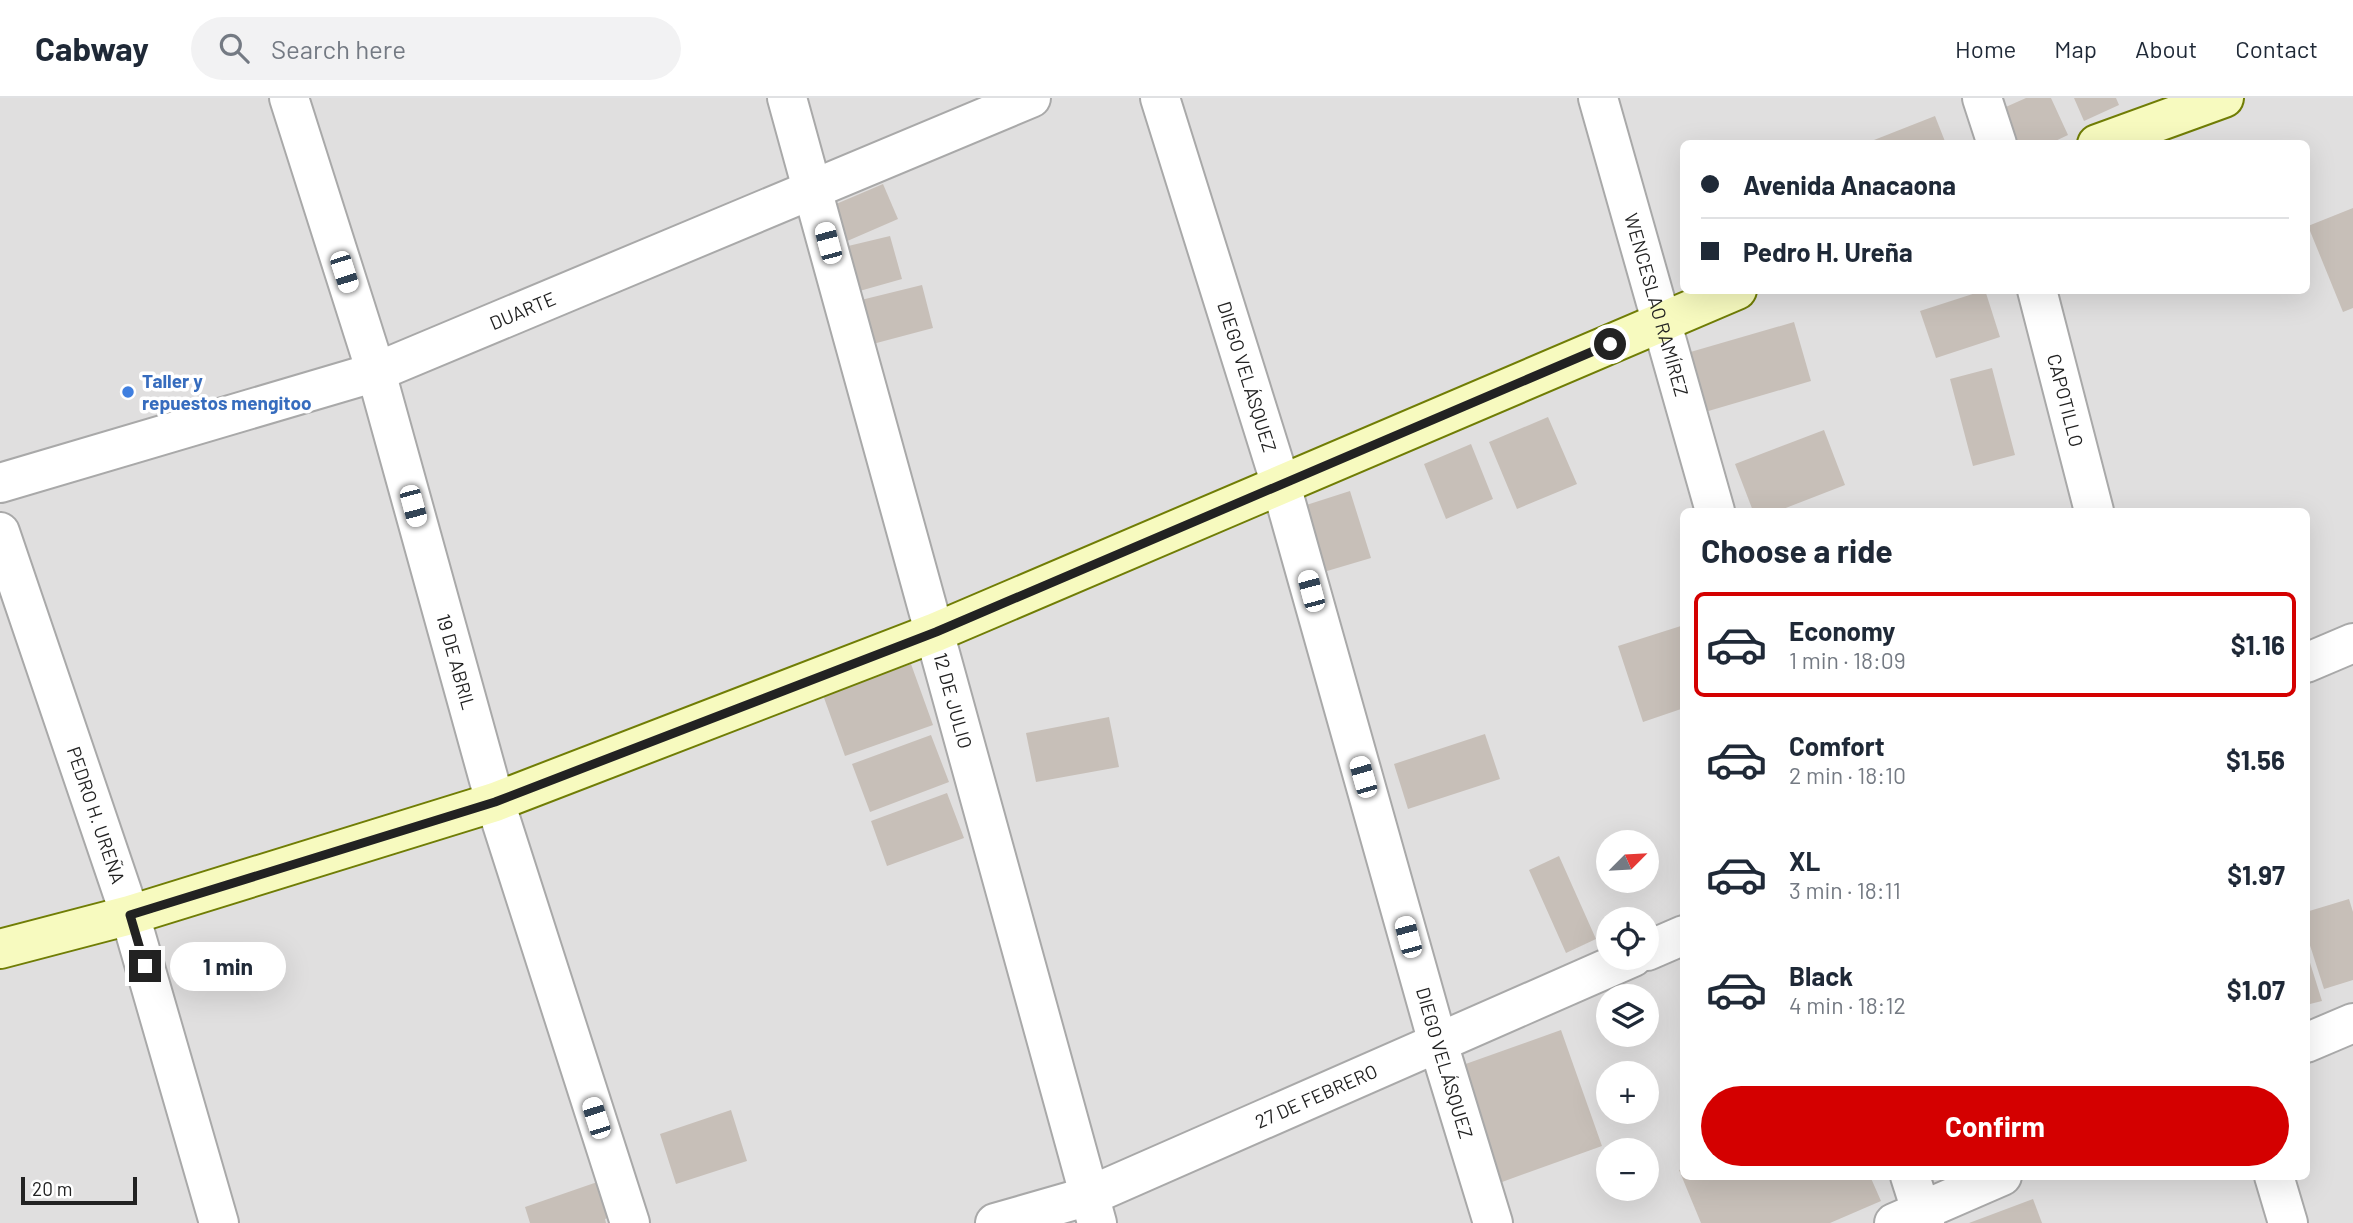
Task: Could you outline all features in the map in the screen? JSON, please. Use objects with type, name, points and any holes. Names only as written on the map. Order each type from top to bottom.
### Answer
[{"type":"street","name":"19 DE ABRIL","points":[[289,98],[376,372],[495,802],[630,1223]]},
{"type":"street","name":"12 DE JULIO","points":[[787,98],[1093,1209]]},
{"type":"street","name":"DUARTE","points":[[0,483],[376,372],[1031,98]]},
{"type":"street","name":"DIEGO VELÁSQUEZ","points":[[1160,98],[1281,485],[1438,1043],[1493,1223]]},
{"type":"street","name":"WENCESLAO RAMÍREZ","points":[[1598,98],[1713,508]]},
{"type":"street","points":[[1982,98],[1996,140]]},
{"type":"street","points":[[2108,140],[2224,98]]},
{"type":"street","points":[[0,949],[130,915],[495,802],[936,632],[1728,294]]},
{"type":"street","name":"CAPOTILLO","points":[[2038,294],[2093,508]]},
{"type":"street","name":"PEDRO H. UREÑA","points":[[0,532],[6,575],[130,915],[219,1223]]},
{"type":"street","points":[[2310,661],[2353,643]]},
{"type":"street","points":[[1659,946],[1680,937]]},
{"type":"street","name":"27 DE FEBRERO","points":[[995,1223],[1093,1209],[1438,1043],[1604,970]]},
{"type":"street","points":[[2310,1041],[2353,1023]]},
{"type":"street","points":[[1913,1208],[1991,1180]]},
{"type":"street","points":[[2275,1180],[2288,1223]]},
{"type":"shaded area","points":[[0,98],[2353,98],[2353,1223],[0,1223]]},
{"type":"building","points":[[2026,98],[2051,98],[2068,135],[2057,140],[2011,140],[1999,110]]},
{"type":"building","points":[[2074,98],[2116,98],[2119,105],[2084,121]]},
{"type":"building","points":[[1935,116],[1944,140],[1874,140]]},
{"type":"building","points":[[883,184],[898,219],[845,242],[829,207]]},
{"type":"building","points":[[2353,208],[2353,308],[2343,312],[2310,225]]},
{"type":"building","points":[[890,236],[902,279],[856,292],[844,247]]},
{"type":"building","points":[[922,285],[933,328],[869,345],[857,301]]},
{"type":"building","points":[[1973,294],[1986,294],[2000,337],[1936,358],[1920,311]]},
{"type":"building","points":[[1794,322],[1811,381],[1705,412],[1687,353]]},
{"type":"building","points":[[1992,368],[2015,455],[1973,466],[1950,379]]},
{"type":"building","points":[[1548,417],[1577,484],[1517,509],[1489,442]]},
{"type":"building","points":[[1824,430],[1845,485],[1786,508],[1752,508],[1735,464]]},
{"type":"building","points":[[1471,444],[1493,499],[1446,519],[1424,464]]},
{"type":"building","points":[[1350,491],[1371,558],[1317,574],[1297,508]]},
{"type":"building","points":[[1680,626],[1680,709],[1643,722],[1618,646]]},
{"type":"building","points":[[911,664],[933,725],[845,756],[823,695]]},
{"type":"building","points":[[1109,717],[1119,767],[1036,782],[1026,733]]},
{"type":"building","points":[[1485,734],[1500,779],[1408,809],[1394,764]]},
{"type":"building","points":[[931,735],[949,782],[870,812],[852,764]]},
{"type":"building","points":[[947,793],[964,838],[887,866],[871,821]]},
{"type":"building","points":[[1559,856],[1596,939],[1566,953],[1529,870]]},
{"type":"building","points":[[2349,899],[2353,912],[2353,980],[2324,989],[2310,945],[2310,911]]},
{"type":"building","points":[[2310,963],[2322,1001],[2310,1004]]},
{"type":"building","points":[[1561,1030],[1599,1138],[1596,1138],[1596,1148],[1502,1182],[1460,1066]]},
{"type":"building","points":[[731,1110],[747,1161],[676,1184],[660,1134]]},
{"type":"building","points":[[606,1179],[618,1214],[605,1219],[606,1223],[530,1223],[525,1207]]},
{"type":"building","points":[[1683,1180],[1872,1180],[1881,1201],[1830,1223],[1701,1223]]},
{"type":"building","points":[[2033,1199],[2042,1223],[1969,1223]]},
{"type":"place","name":"Taller y repuestos mengitoo","points":[[128,392]]},
{"type":"route","points":[[145,966],[130,915],[495,802],[936,632],[1610,344]]}]
